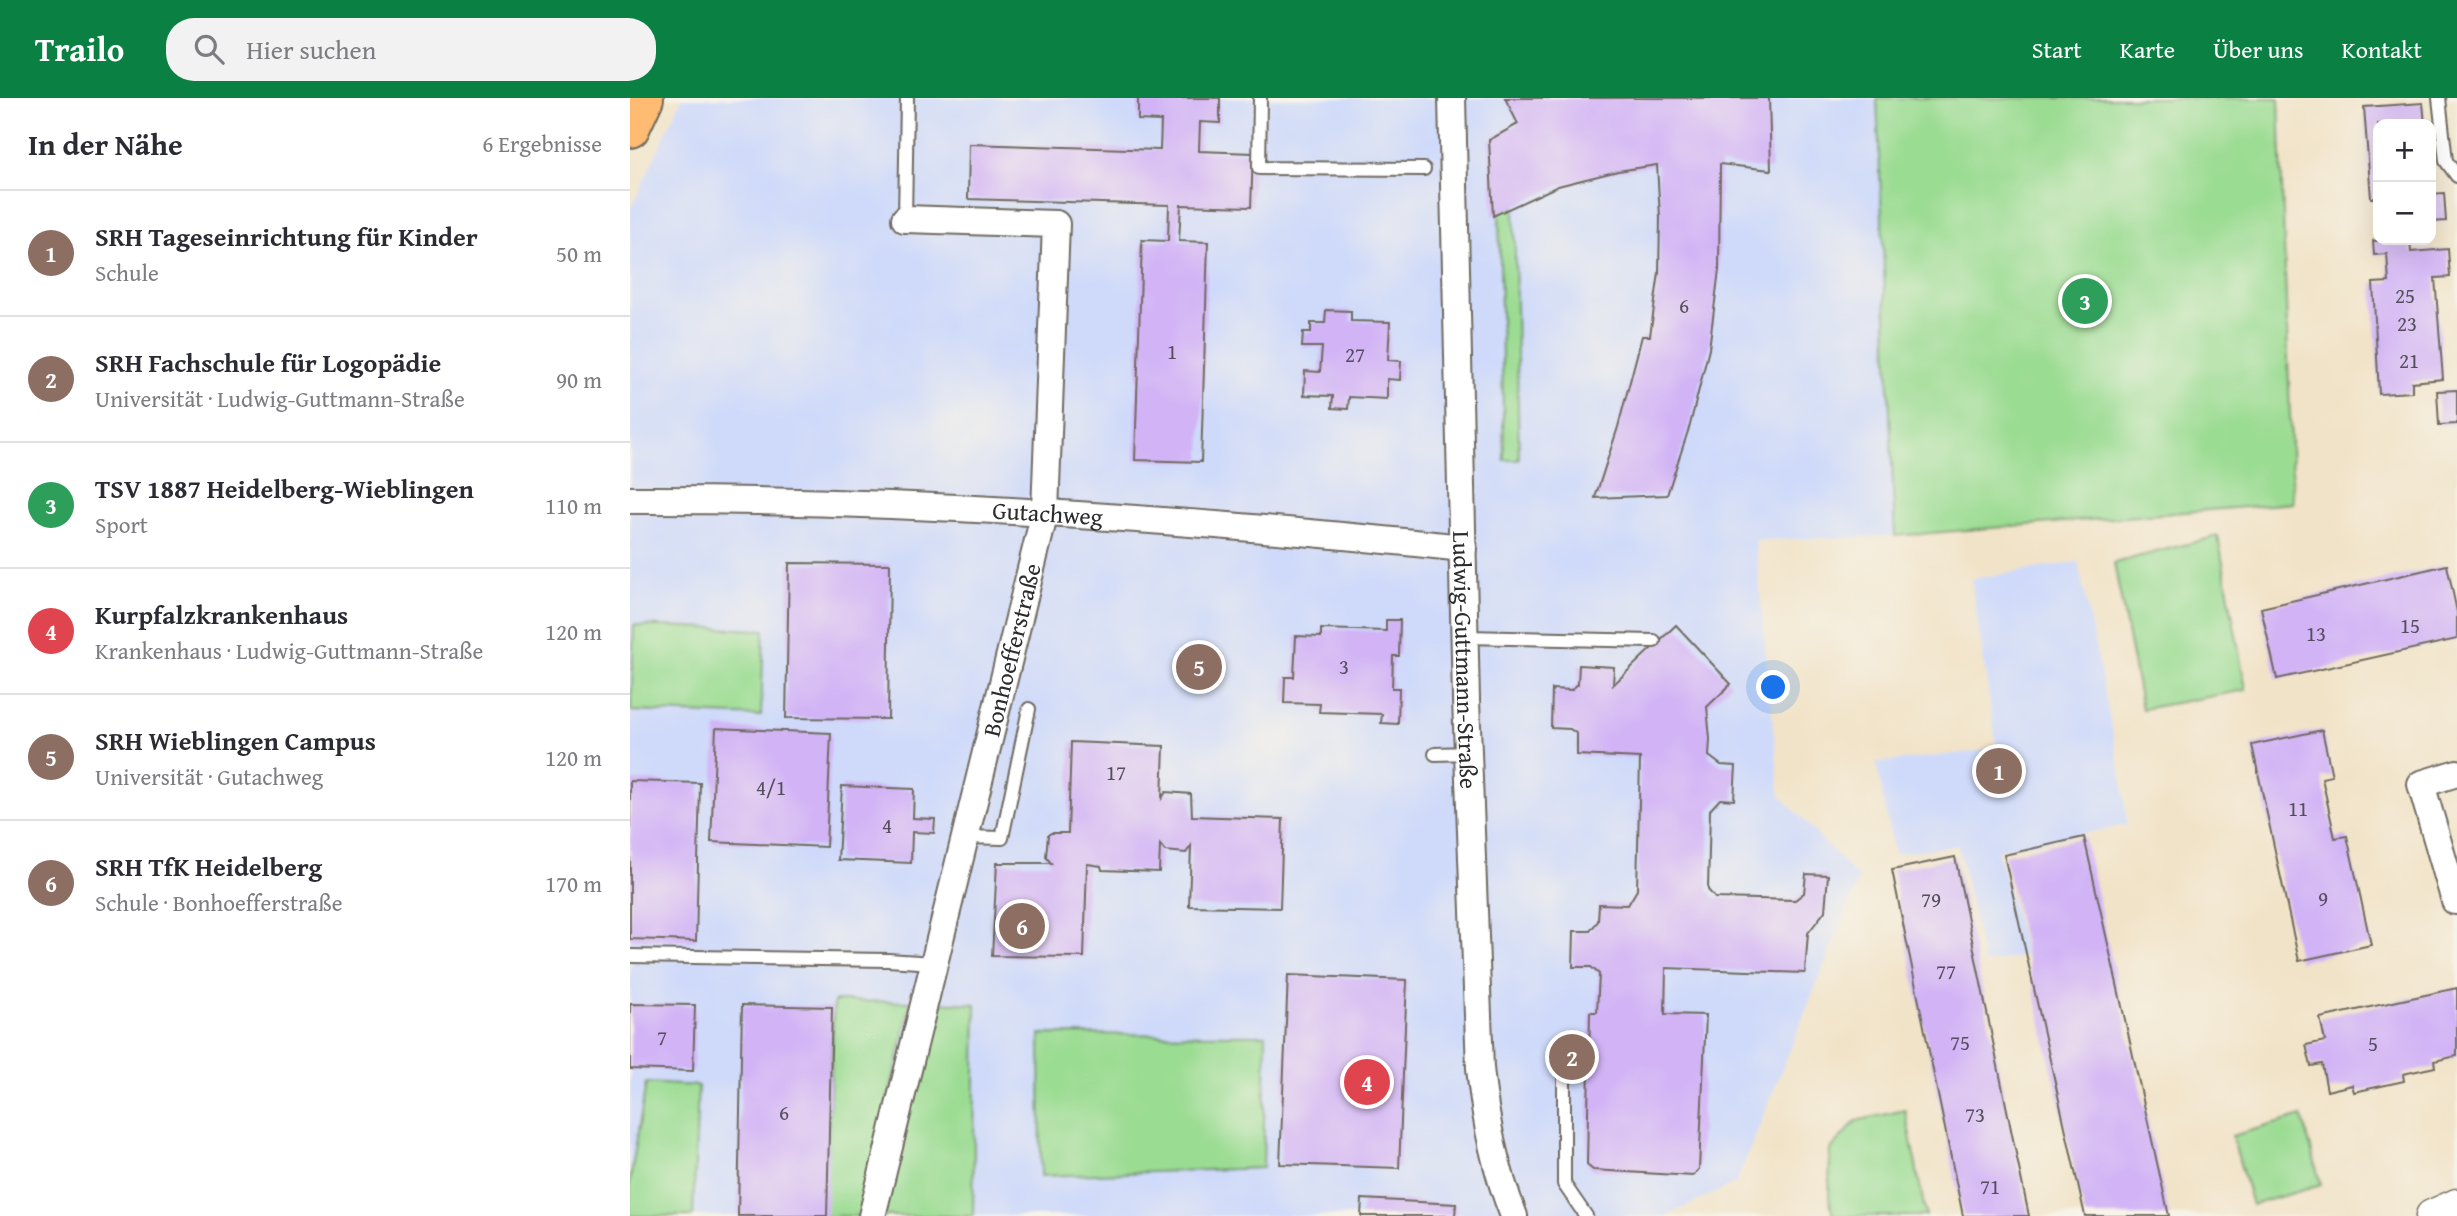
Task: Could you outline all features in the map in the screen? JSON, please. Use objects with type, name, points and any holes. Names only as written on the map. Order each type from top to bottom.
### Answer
[{"type":"highway","points":[[630,128],[644,98]]},
{"type":"street","name":"Ludwig-Guttmann-Straße","points":[[1452,98],[1465,637],[1482,1088],[1498,1168],[1514,1216]]},
{"type":"street","name":"Bonhoefferstraße","points":[[872,1216],[1045,513],[1056,224],[905,219]]},
{"type":"street","name":"Gutachweg","points":[[630,500],[775,501],[1045,513],[1288,530],[1463,548]]},
{"type":"street","points":[[2457,773],[2421,784],[2457,901]]},
{"type":"street","points":[[2432,1216],[2457,1205]]},
{"type":"lane","points":[[905,219],[907,98]]},
{"type":"lane","points":[[1260,98],[1259,168],[1423,169]]},
{"type":"lane","points":[[2439,98],[2446,161],[2457,176]]},
{"type":"lane","points":[[1465,637],[1654,641]]},
{"type":"lane","points":[[965,836],[1002,838],[1029,709]]},
{"type":"lane","points":[[1435,754],[1469,753]]},
{"type":"lane","points":[[630,956],[934,963]]},
{"type":"lane","points":[[1564,1072],[1564,1184],[1586,1216]]},
{"type":"shaded area","points":[[682,98],[1877,98],[1895,536],[1755,540],[1780,795],[1859,879],[1736,1183],[1666,1216],[630,1216],[630,210]]},
{"type":"shaded area","points":[[2078,562],[2122,779],[2127,825],[1997,850],[2026,955],[1984,964],[1958,845],[1894,854],[1876,763],[1997,749],[1971,579]]},
{"type":"green space","points":[[1877,98],[2279,98],[2293,503],[1895,536]]},
{"type":"green space","points":[[1514,204],[1519,460],[1504,460],[1499,212]]},
{"type":"green space","points":[[2218,536],[2246,690],[2142,709],[2114,563]]},
{"type":"green space","points":[[634,625],[764,630],[761,716],[631,711]]},
{"type":"green space","points":[[834,1001],[911,1002],[861,1216],[825,1216]]},
{"type":"green space","points":[[935,1002],[976,1004],[973,1216],[882,1216]]},
{"type":"green space","points":[[1040,1034],[1266,1035],[1263,1168],[1041,1176]]},
{"type":"green space","points":[[646,1083],[698,1086],[693,1216],[630,1216],[630,1181]]},
{"type":"green space","points":[[1905,1110],[1926,1216],[1833,1216],[1829,1196],[1830,1150],[1856,1121]]},
{"type":"green space","points":[[2302,1116],[2321,1185],[2252,1205],[2232,1136]]},
{"type":"building","points":[[1138,98],[1220,98],[1220,123],[1200,122],[1199,151],[1253,153],[1251,207],[1181,205],[1179,241],[1208,242],[1201,462],[1135,460],[1142,240],[1168,241],[1169,205],[968,199],[969,144],[1160,150],[1161,121],[1138,120]]},
{"type":"building","points":[[1505,98],[1769,98],[1771,170],[1720,164],[1719,270],[1709,349],[1690,425],[1667,495],[1595,498],[1618,427],[1642,336],[1650,336],[1659,273],[1657,165],[1618,171],[1558,186],[1493,216],[1489,140],[1518,124]]},
{"type":"building","points":[[2423,103],[2425,119],[2373,119],[2373,198],[2371,198],[2364,107]]},
{"type":"building","points":[[2444,193],[2446,221],[2436,222],[2436,194]]},
{"type":"building","points":[[2373,245],[2410,245],[2411,252],[2448,249],[2450,277],[2435,278],[2443,379],[2412,382],[2412,392],[2379,394],[2373,283],[2389,282],[2387,254],[2374,255]]},
{"type":"building","points":[[1326,310],[1351,311],[1351,321],[1390,322],[1388,360],[1401,361],[1400,380],[1387,379],[1387,399],[1349,397],[1348,409],[1332,408],[1333,396],[1304,395],[1305,371],[1320,372],[1322,347],[1302,347],[1303,332],[1311,332],[1311,323],[1325,323]]},
{"type":"building","points":[[2457,390],[2457,424],[2439,425],[2437,391]]},
{"type":"building","points":[[789,563],[890,564],[888,719],[786,718]]},
{"type":"building","points":[[2447,565],[2457,612],[2457,639],[2277,679],[2261,608]]},
{"type":"building","points":[[1386,620],[1400,620],[1399,656],[1393,656],[1392,688],[1399,688],[1398,724],[1381,723],[1382,714],[1319,712],[1320,704],[1284,703],[1285,677],[1294,677],[1296,636],[1321,637],[1321,629],[1386,631]]},
{"type":"building","points":[[1676,625],[1731,684],[1707,707],[1709,756],[1721,765],[1736,766],[1734,800],[1720,799],[1710,810],[1708,890],[1715,898],[1795,900],[1804,893],[1806,874],[1828,875],[1825,911],[1808,933],[1805,973],[1666,968],[1665,1014],[1706,1015],[1699,1169],[1693,1176],[1593,1170],[1587,1165],[1590,1012],[1597,1012],[1599,974],[1591,967],[1573,967],[1574,931],[1590,931],[1598,921],[1599,904],[1628,905],[1637,890],[1640,758],[1577,755],[1577,734],[1570,729],[1551,728],[1552,689],[1571,690],[1578,684],[1579,665],[1614,667],[1613,685]]},
{"type":"building","points":[[716,728],[831,733],[826,847],[711,842]]},
{"type":"building","points":[[2322,730],[2332,776],[2322,778],[2335,838],[2347,836],[2371,945],[2299,961],[2252,745]]},
{"type":"building","points":[[1071,742],[1164,746],[1162,798],[1166,792],[1191,794],[1192,816],[1283,819],[1280,908],[1189,906],[1191,846],[1186,853],[1165,851],[1160,845],[1159,872],[1102,870],[1101,866],[1087,864],[1084,957],[992,956],[997,863],[1051,863],[1046,857],[1048,835],[1068,833]]},
{"type":"building","points":[[630,781],[700,783],[696,941],[630,939]]},
{"type":"building","points":[[842,786],[914,789],[913,818],[935,819],[934,833],[912,832],[911,863],[838,860]]},
{"type":"building","points":[[2084,837],[2169,1216],[2085,1216],[2004,855]]},
{"type":"building","points":[[1955,857],[2029,1216],[1963,1216],[1892,870]]},
{"type":"building","points":[[1288,975],[1407,980],[1399,1168],[1280,1164]]},
{"type":"building","points":[[2457,988],[2457,1056],[2434,1061],[2435,1067],[2403,1074],[2404,1081],[2354,1092],[2352,1085],[2327,1091],[2322,1064],[2311,1066],[2306,1045],[2325,1041],[2320,1018]]},
{"type":"building","points":[[630,1004],[695,1005],[693,1071],[630,1069]]},
{"type":"building","points":[[742,1005],[832,1007],[827,1216],[738,1216]]},
{"type":"building","points":[[1362,1199],[1456,1204],[1455,1216],[1361,1216]]},
{"type":"place","name":"TSV 1887 Heidelberg-Wieblingen","points":[[2085,301]]},
{"type":"place","name":"SRH Wieblingen Campus","points":[[1199,667]]},
{"type":"place","name":"SRH Tageseinrichtung für Kinder","points":[[1999,771]]},
{"type":"place","name":"SRH TfK Heidelberg","points":[[1022,926]]},
{"type":"place","name":"SRH Fachschule für Logopädie","points":[[1572,1057]]},
{"type":"place","name":"Kurpfalzkrankenhaus","points":[[1367,1082]]}]
